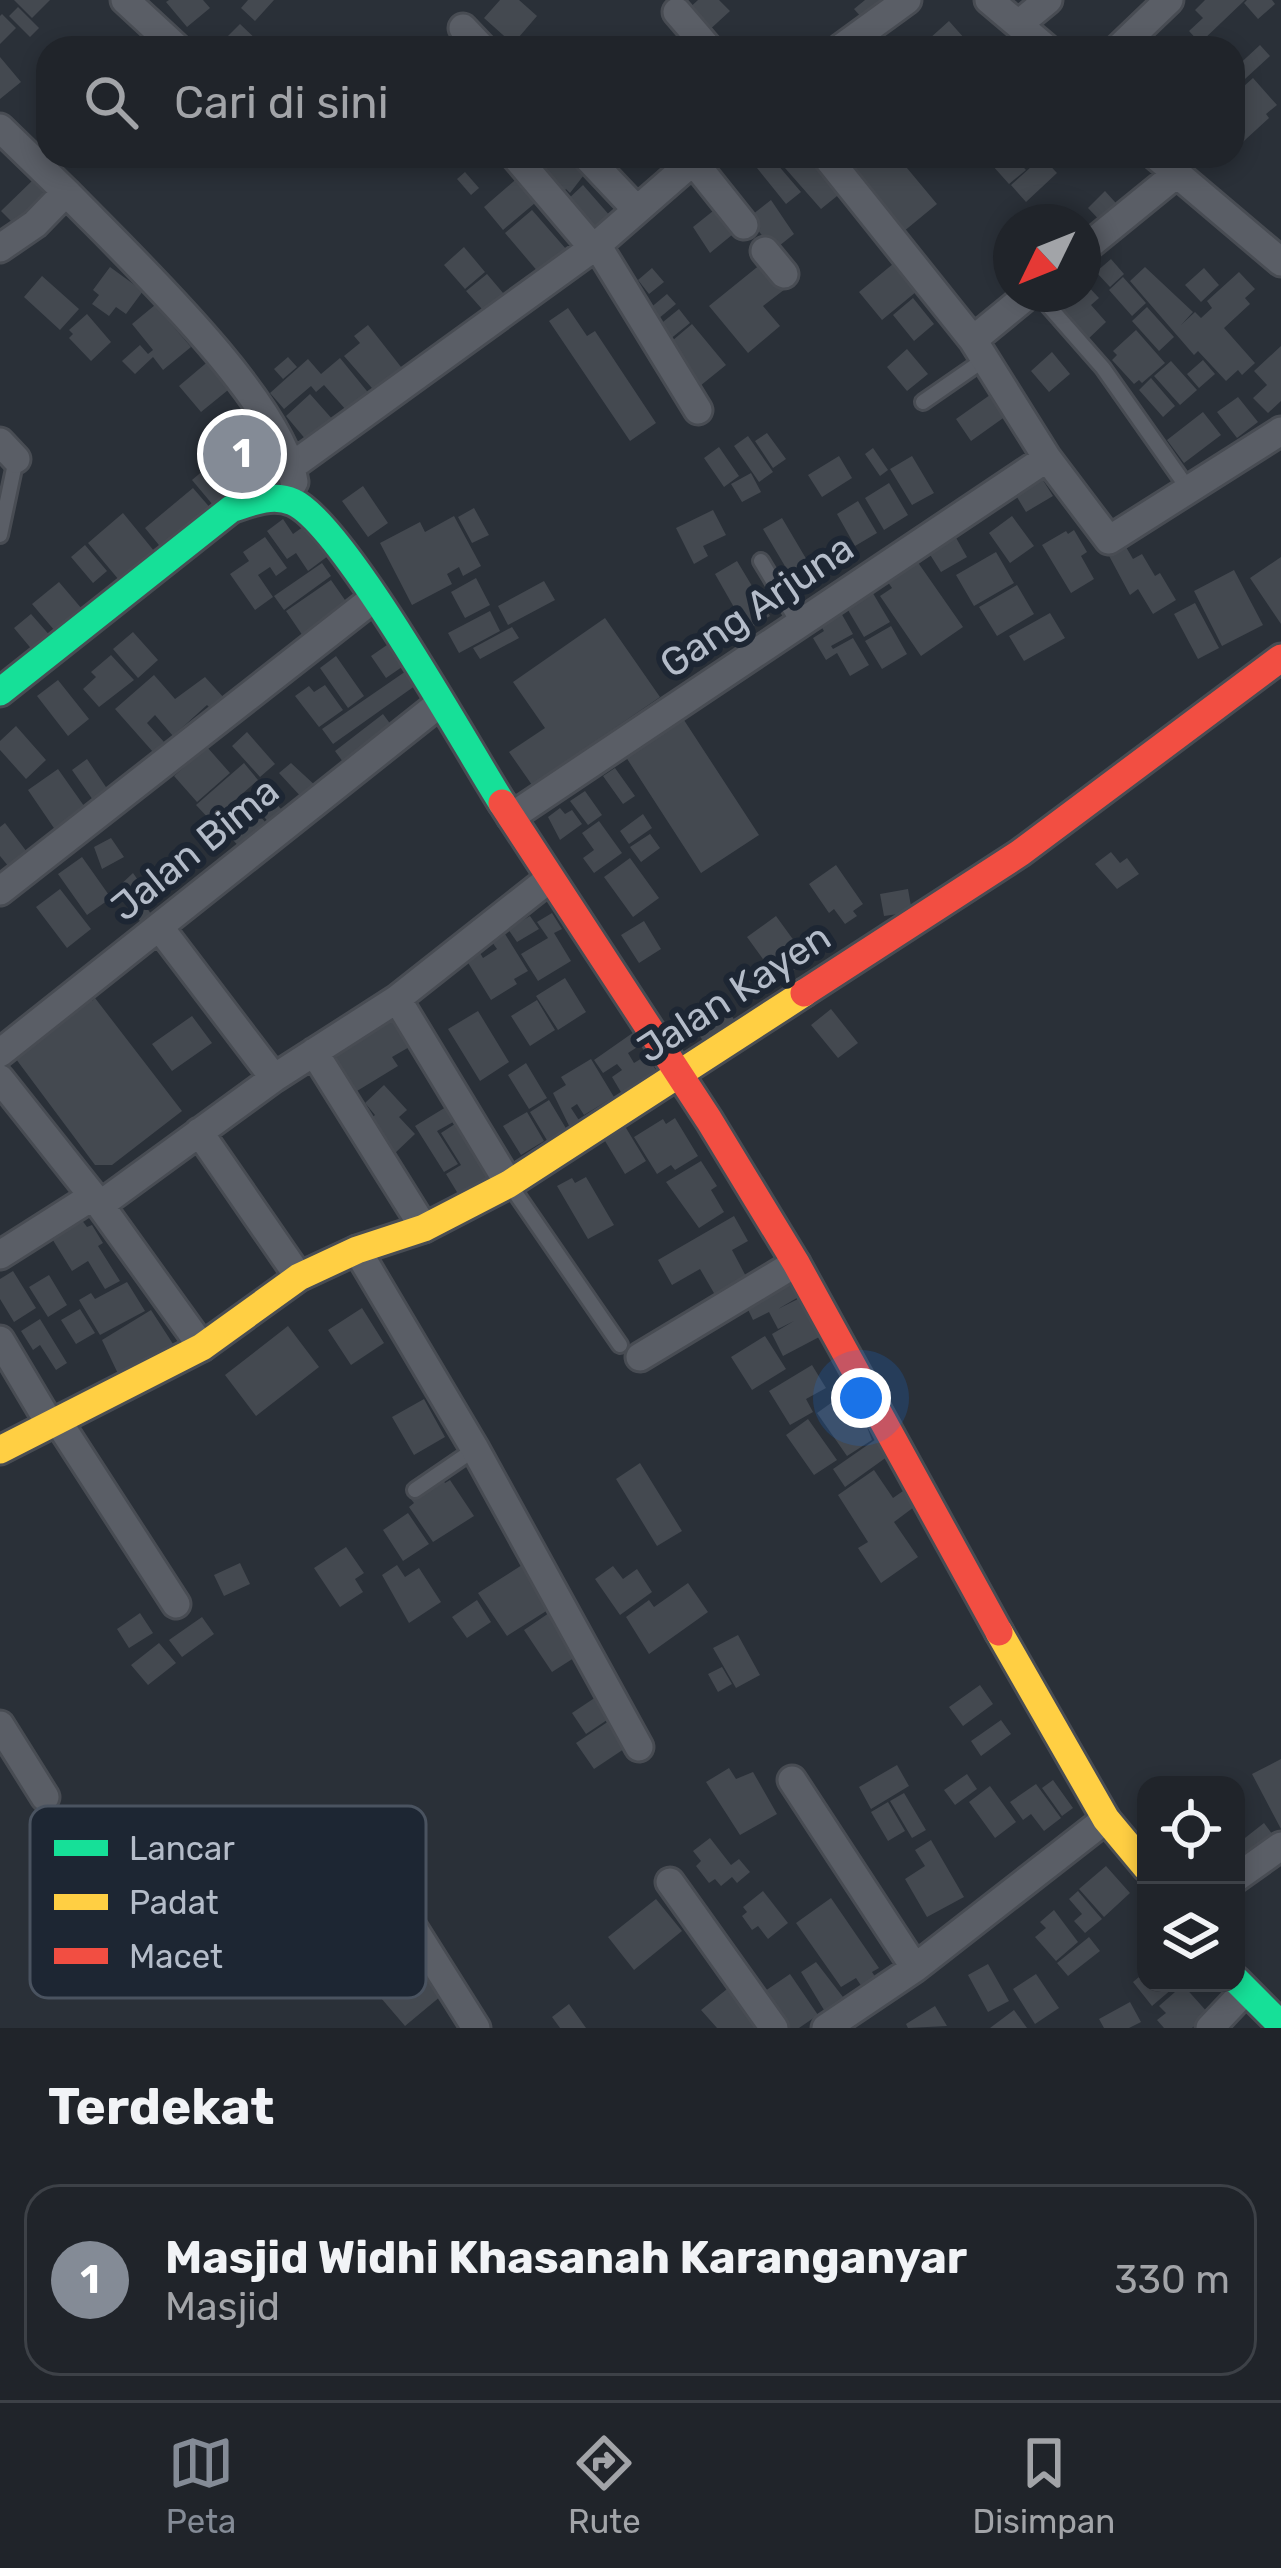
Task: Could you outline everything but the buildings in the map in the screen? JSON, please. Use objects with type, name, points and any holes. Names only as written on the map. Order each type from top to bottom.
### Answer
[{"type":"main road","points":[[0,692],[231,509],[264,496],[281,496],[323,525],[796,1263],[933,1517],[1106,1819],[1137,1857]]},
{"type":"main road","name":"Jalan Kayen","points":[[0,1450],[202,1347],[299,1277],[357,1250],[424,1228],[509,1184],[1020,853],[1281,658]]},
{"type":"main road","points":[[1245,1991],[1281,2025]]},
{"type":"street","points":[[125,0],[164,36]]},
{"type":"street","points":[[858,36],[907,0]]},
{"type":"street","points":[[989,0],[1034,36]]},
{"type":"street","points":[[1020,23],[1048,0]]},
{"type":"street","points":[[1132,36],[1169,0]]},
{"type":"street","points":[[676,12],[697,36]]},
{"type":"street","points":[[0,128],[36,163]]},
{"type":"street","points":[[41,168],[148,277],[251,394],[292,466],[296,505]]},
{"type":"street","points":[[526,168],[595,246],[698,410]]},
{"type":"street","points":[[598,168],[636,208]]},
{"type":"street","points":[[292,466],[595,246],[685,168]]},
{"type":"street","points":[[702,168],[744,226]]},
{"type":"street","points":[[836,168],[979,349],[1047,458],[1109,540],[1281,431]]},
{"type":"street","points":[[1101,232],[1163,168]]},
{"type":"street","points":[[1170,168],[1281,262]]},
{"type":"street","points":[[0,248],[35,224],[66,192]]},
{"type":"street","points":[[765,251],[784,274]]},
{"type":"street","points":[[979,349],[1016,312]]},
{"type":"street","name":"Gang Arjuna","points":[[511,818],[1047,458]]},
{"type":"street","points":[[0,891],[374,598]]},
{"type":"street","name":"Jalan Bima","points":[[0,1053],[439,704]]},
{"type":"street","points":[[0,1255],[97,1201],[397,999],[549,879]]},
{"type":"street","points":[[160,928],[274,1078]]},
{"type":"street","points":[[397,999],[509,1184]]},
{"type":"street","points":[[314,1052],[424,1228]]},
{"type":"street","points":[[0,1079],[97,1201],[202,1347]]},
{"type":"street","points":[[199,1132],[299,1277]]},
{"type":"street","points":[[357,1250],[475,1449],[639,1747]]},
{"type":"street","points":[[630,1351],[796,1263]]},
{"type":"street","points":[[0,1340],[176,1604]]},
{"type":"street","points":[[0,1725],[45,1797]]},
{"type":"street","points":[[792,1780],[915,1968]]},
{"type":"street","points":[[843,2023],[1106,1819]]},
{"type":"street","points":[[1245,1872],[1281,1846]]},
{"type":"street","points":[[670,1882],[774,2028]]},
{"type":"street","points":[[426,1949],[476,2028]]},
{"type":"street","points":[[1210,2028],[1236,1992]]},
{"type":"lane","points":[[1051,312],[1103,368],[1190,490]]},
{"type":"lane","points":[[922,401],[979,349]]},
{"type":"lane","points":[[0,535],[8,450]]},
{"type":"lane","points":[[760,561],[799,624]]},
{"type":"lane","points":[[509,1184],[630,1351]]},
{"type":"lane","points":[[415,1490],[475,1449]]},
{"type":"traffic: fast","points":[[0,692],[231,509],[262,499],[285,499],[315,519],[371,591],[502,803]]},
{"type":"traffic: fast","points":[[1245,1989],[1281,2025]]},
{"type":"traffic: slow","points":[[0,1450],[202,1347],[299,1277],[357,1250],[424,1228],[509,1184],[804,993]]},
{"type":"traffic: slow","points":[[999,1632],[1106,1819],[1137,1856]]},
{"type":"traffic: jam","points":[[804,993],[1020,853],[1281,658]]},
{"type":"traffic: jam","points":[[502,803],[709,1120],[796,1263],[999,1632]]},
{"type":"place","name":"Masjid Widhi Khasanah Karanganyar","points":[[242,454]]}]
